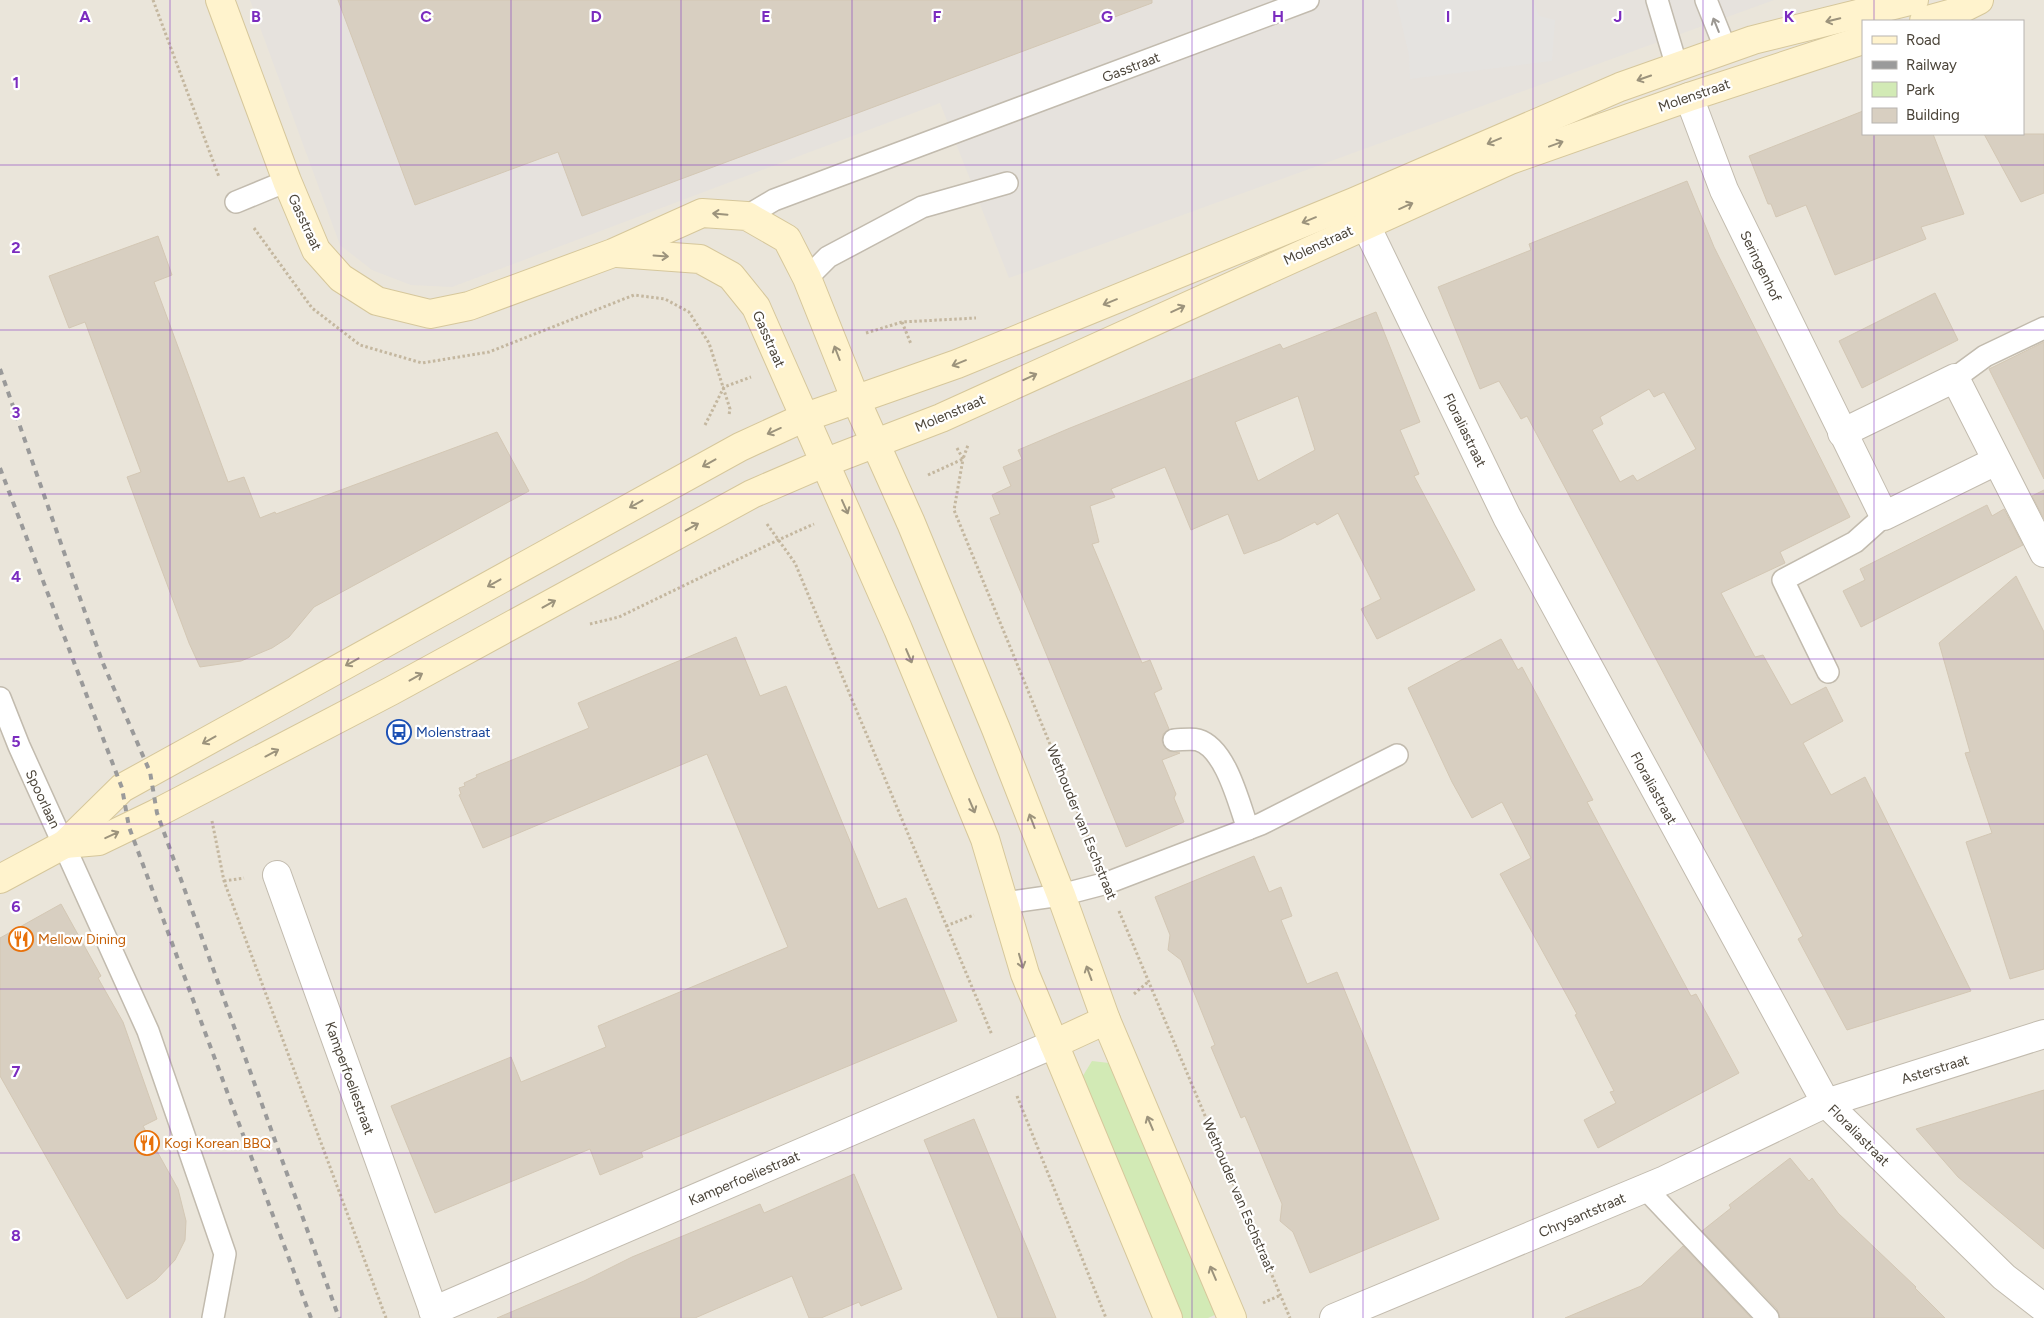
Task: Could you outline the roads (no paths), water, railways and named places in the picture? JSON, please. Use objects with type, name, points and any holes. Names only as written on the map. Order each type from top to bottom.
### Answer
[{"type":"street","name":"Gasstraat","points":[[220,0],[287,181],[316,250],[341,278],[377,301],[430,314],[469,306],[613,253],[702,213],[746,216],[787,239],[807,278],[874,444]]},
{"type":"street","name":"Molenstraat","points":[[65,844],[99,841],[204,788],[391,691],[752,494],[824,463],[941,418],[1620,87],[1754,40],[1914,0]]},
{"type":"street","points":[[1927,20],[1953,12],[1979,0]]},
{"type":"street","name":"Molenstraat","points":[[0,879],[65,844],[122,788],[704,466],[803,418],[855,398],[923,376],[1360,213],[1738,80],[1862,40]]},
{"type":"street","points":[[1726,50],[1738,80]]},
{"type":"street","points":[[1677,67],[1689,97]]},
{"type":"street","name":"Seringenhof","points":[[1689,97],[1724,190],[1884,516]]},
{"type":"street","name":"Floraliastraat","points":[[1360,213],[1507,517],[1826,1103],[2004,1277],[2044,1308]]},
{"type":"street","name":"Gasstraat","points":[[613,253],[700,259],[731,276],[756,307],[824,463]]},
{"type":"street","points":[[1842,433],[1955,378],[1996,462],[2044,553]]},
{"type":"street","points":[[874,444],[911,523],[1061,895],[1106,1020],[1232,1318]]},
{"type":"street","points":[[1884,516],[1996,462]]},
{"type":"street","points":[[824,463],[898,629],[986,839],[1025,974],[1168,1318]]},
{"type":"street","name":"Kamperfoeliestraat","points":[[277,874],[434,1314],[1005,1067],[1054,1044]]},
{"type":"street","points":[[1054,1044],[1106,1020]]},
{"type":"street","name":"Asterstraat","points":[[1826,1103],[2044,1034]]},
{"type":"street","name":"Chrysantstraat","points":[[1334,1318],[1645,1188],[1826,1103]]},
{"type":"lane","name":"Gasstraat","points":[[746,216],[774,200],[955,134],[1308,0]]},
{"type":"lane","points":[[1658,0],[1677,67]]},
{"type":"lane","points":[[1706,0],[1726,50]]},
{"type":"lane","points":[[236,202],[287,181]]},
{"type":"lane","points":[[807,278],[828,257],[922,207],[1007,183]]},
{"type":"lane","points":[[1955,378],[1985,356],[2044,328]]},
{"type":"lane","points":[[1828,672],[1783,580],[1855,542],[1884,516]]},
{"type":"lane","name":"Spoorlaan","points":[[0,698],[19,746],[148,1031],[225,1254],[214,1318]]},
{"type":"lane","points":[[1174,740],[1198,740],[1213,750],[1224,764],[1248,829]]},
{"type":"lane","points":[[1004,903],[1061,895],[1107,883],[1248,829],[1397,755]]},
{"type":"lane","points":[[1645,1188],[1768,1318]]},
{"type":"railway","points":[[0,369],[102,661],[150,772],[157,813],[339,1318]]},
{"type":"railway","points":[[0,468],[122,788],[129,827],[311,1318]]},
{"type":"place","name":"Molenstraat","points":[[399,732]]},
{"type":"place","name":"Mellow Dining","points":[[21,939]]},
{"type":"place","name":"Kogi Korean BBQ","points":[[147,1143]]}]
